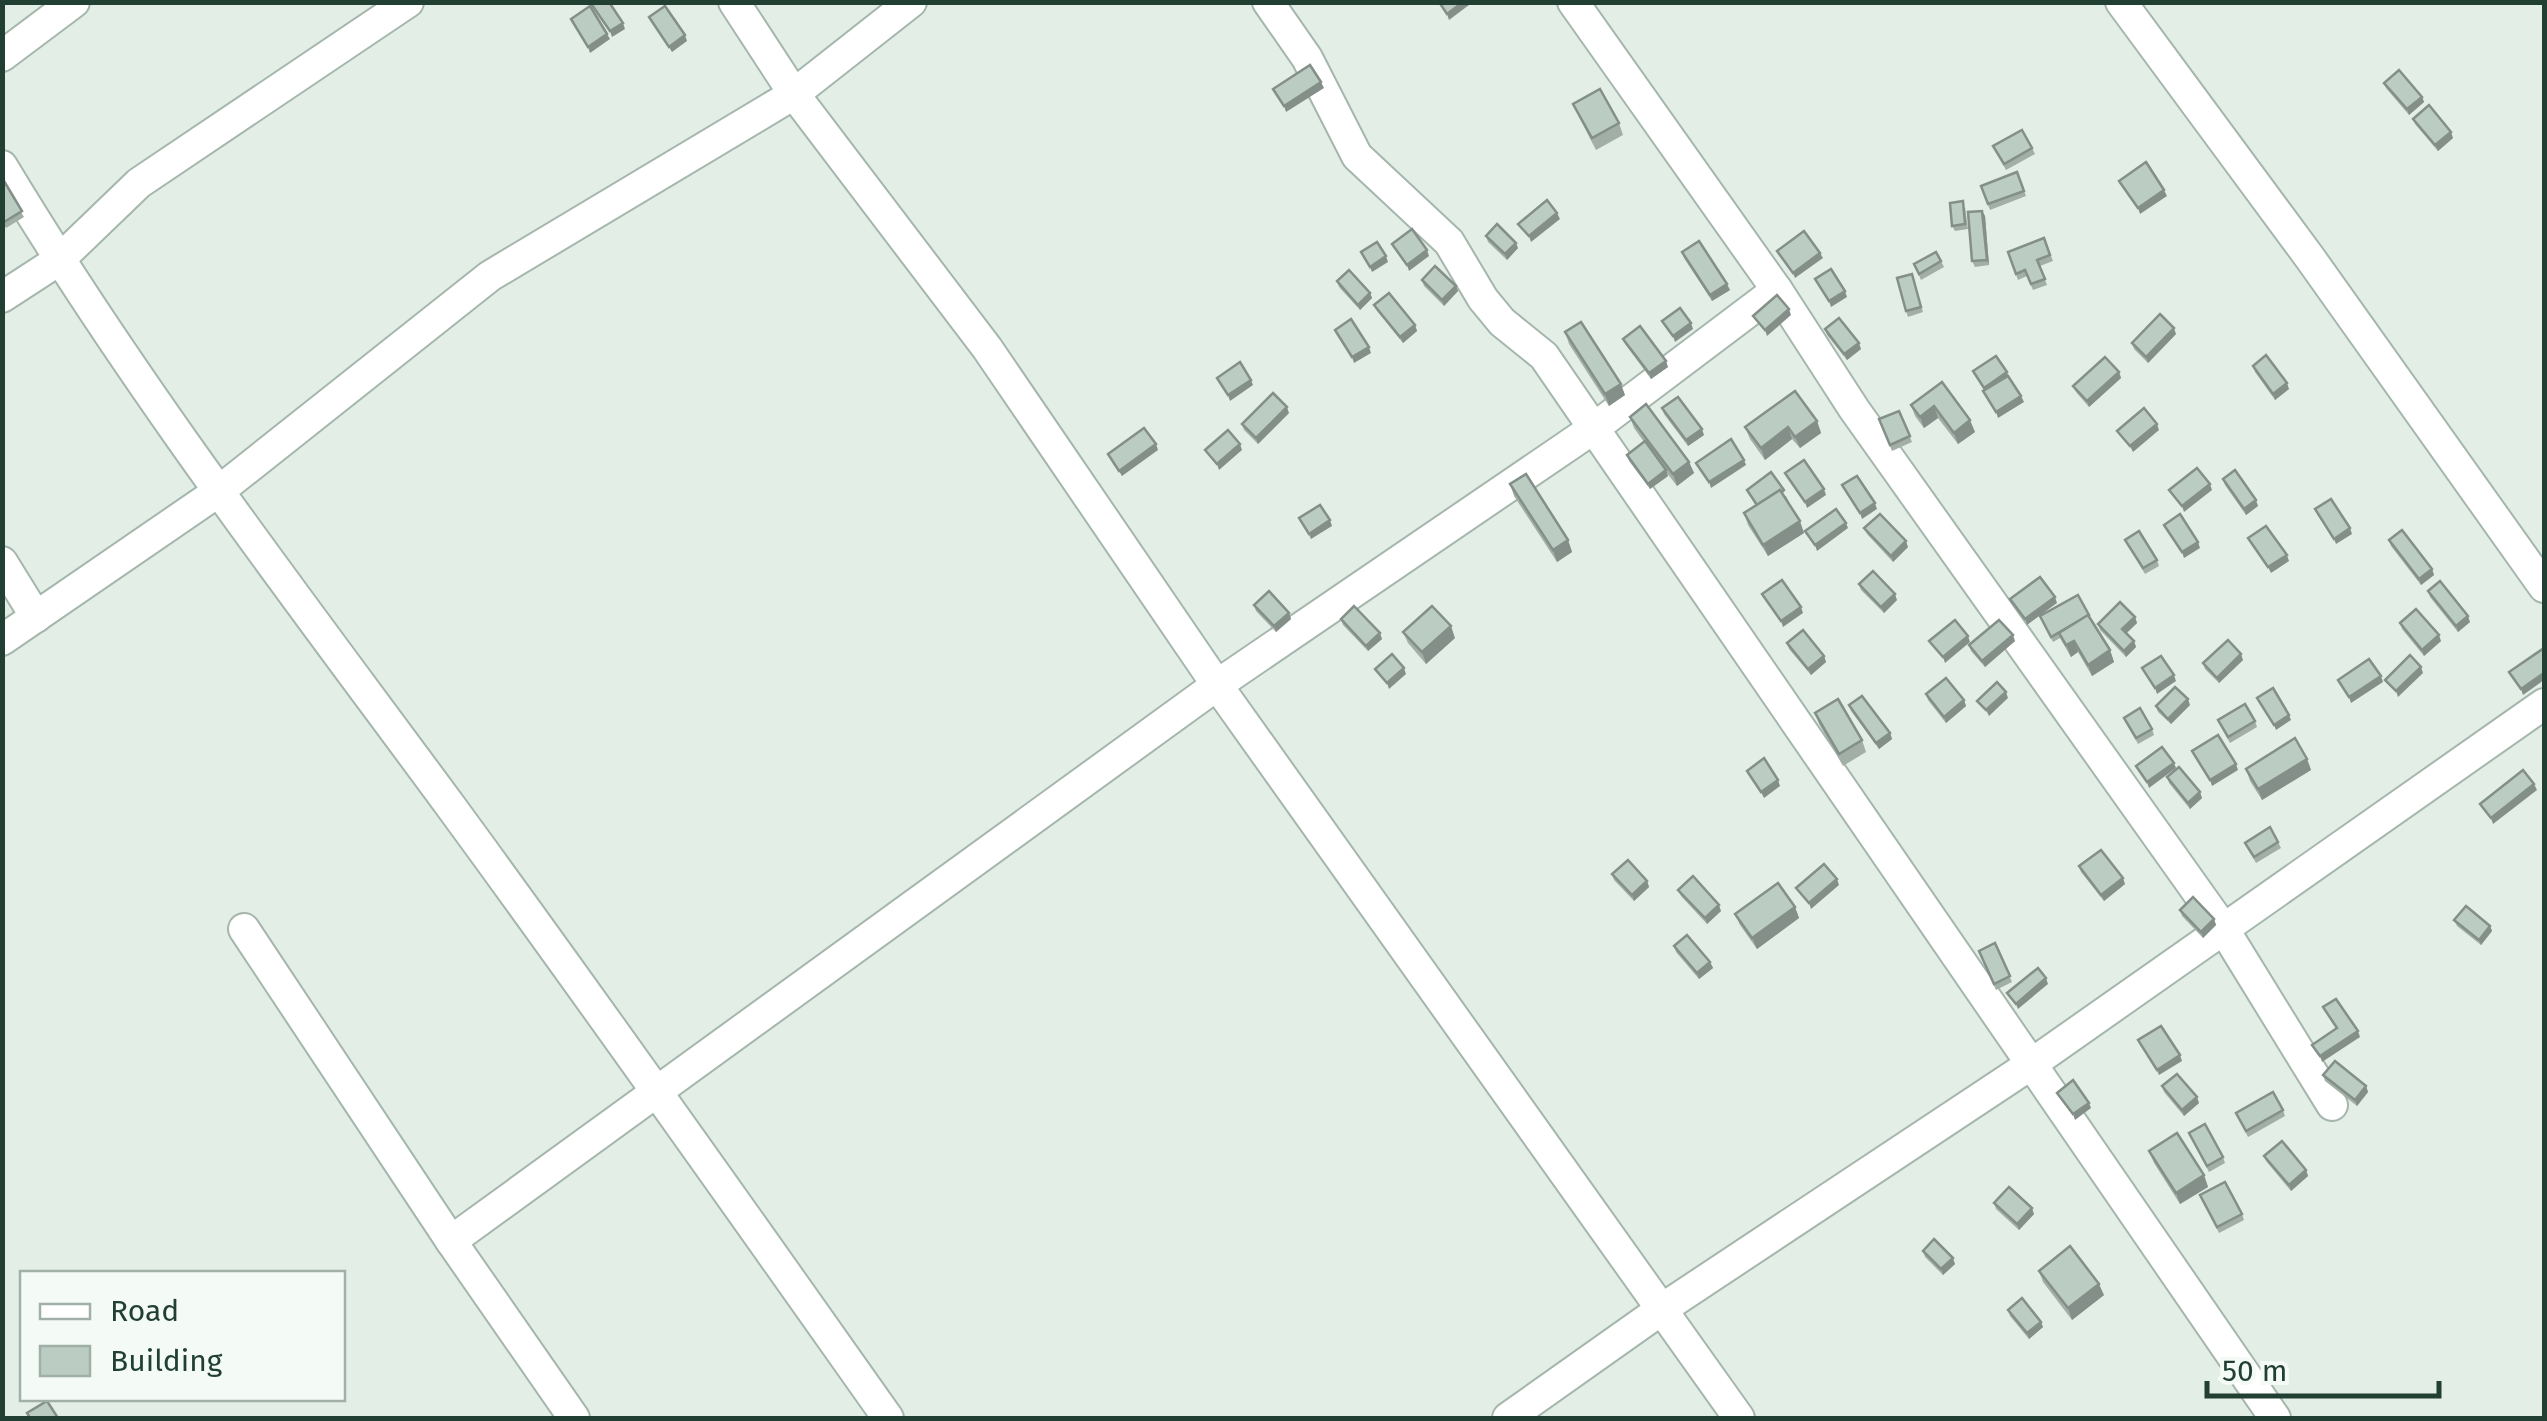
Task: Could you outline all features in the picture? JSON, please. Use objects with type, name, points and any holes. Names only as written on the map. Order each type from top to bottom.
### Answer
[{"type":"street","points":[[2,56],[74,2]]},
{"type":"street","points":[[2,298],[59,260],[139,183],[408,2]]},
{"type":"street","points":[[734,2],[794,94],[987,348],[1217,685],[1739,1418]]},
{"type":"street","points":[[2,640],[219,492],[490,276],[794,94],[912,2]]},
{"type":"street","points":[[1268,2],[1316,74],[1358,156],[1449,242],[1483,299],[1502,322],[1544,356],[2275,1418]]},
{"type":"street","points":[[1573,2],[1777,290],[1854,410],[2223,928],[2332,1105]]},
{"type":"street","points":[[2120,2],[2544,587]]},
{"type":"street","points":[[2,166],[59,260],[219,492],[657,1092],[888,1418]]},
{"type":"street","points":[[451,1241],[1217,685],[1594,428],[1777,290]]},
{"type":"street","points":[[2,562],[36,617]]},
{"type":"street","points":[[1508,1418],[1662,1309],[2030,1065],[2544,704]]},
{"type":"street","points":[[244,929],[574,1418]]},
{"type":"building","points":[[609,2],[623,23],[610,31],[592,5]]},
{"type":"building","points":[[1439,2],[1463,2],[1447,14]]},
{"type":"building","points":[[590,6],[607,34],[588,47],[571,19]]},
{"type":"building","points":[[665,6],[685,35],[669,47],[649,17]]},
{"type":"building","points":[[1310,65],[1321,82],[1284,106],[1273,89]]},
{"type":"building","points":[[2399,70],[2422,97],[2407,109],[2384,83]]},
{"type":"building","points":[[1600,89],[1619,123],[1592,138],[1573,104]]},
{"type":"building","points":[[2429,105],[2451,132],[2435,145],[2413,119]]},
{"type":"building","points":[[2022,130],[2032,148],[2004,164],[1993,146]]},
{"type":"building","points":[[2146,162],[2164,190],[2138,208],[2119,181]]},
{"type":"building","points":[[2017,172],[2024,191],[1988,204],[1981,186]]},
{"type":"building","points":[[2,182],[22,211],[4,222]]},
{"type":"building","points":[[1547,200],[1557,213],[1529,236],[1518,224]]},
{"type":"building","points":[[1963,201],[1965,224],[1952,226],[1950,203]]},
{"type":"building","points":[[1982,211],[1987,260],[1972,261],[1968,212]]},
{"type":"building","points":[[1497,224],[1516,243],[1505,254],[1486,236]]},
{"type":"building","points":[[1412,229],[1427,250],[1407,265],[1392,244]]},
{"type":"building","points":[[1804,231],[1820,253],[1793,273],[1777,251]]},
{"type":"building","points":[[2044,238],[2050,255],[2037,260],[2045,279],[2031,284],[2025,270],[2016,274],[2008,252]]},
{"type":"building","points":[[1699,241],[1727,284],[1710,295],[1682,252]]},
{"type":"building","points":[[1377,242],[1386,256],[1370,267],[1361,252]]},
{"type":"building","points":[[1936,252],[1941,261],[1919,274],[1914,264]]},
{"type":"building","points":[[1435,266],[1456,286],[1442,300],[1422,280]]},
{"type":"building","points":[[1831,269],[1845,291],[1829,301],[1815,279]]},
{"type":"building","points":[[1349,270],[1370,293],[1358,305],[1337,281]]},
{"type":"building","points":[[1912,274],[1921,307],[1906,311],[1897,278]]},
{"type":"building","points":[[1389,293],[1415,325],[1400,337],[1374,305]]},
{"type":"building","points":[[1777,295],[1789,309],[1765,330],[1753,316]]},
{"type":"building","points":[[1680,308],[1691,323],[1673,336],[1662,321]]},
{"type":"building","points":[[2160,314],[2174,328],[2146,357],[2132,343]]},
{"type":"building","points":[[1839,318],[1859,343],[1844,354],[1825,329]]},
{"type":"building","points":[[1351,319],[1369,347],[1352,357],[1335,330]]},
{"type":"building","points":[[1581,322],[1621,384],[1605,394],[1565,332]]},
{"type":"building","points":[[1640,326],[1666,361],[1649,373],[1623,339]]},
{"type":"building","points":[[2266,355],[2287,383],[2273,394],[2253,366]]},
{"type":"building","points":[[1996,356],[2007,372],[1984,388],[1973,371]]},
{"type":"building","points":[[2105,357],[2119,372],[2087,401],[2073,386]]},
{"type":"building","points":[[1240,362],[1251,380],[1228,395],[1217,378]]},
{"type":"building","points":[[2008,376],[2021,396],[1996,412],[1983,391]]},
{"type":"building","points":[[1942,382],[1970,420],[1954,433],[1934,406],[1920,417],[1911,405]]},
{"type":"building","points":[[1795,391],[1817,421],[1795,437],[1788,427],[1761,448],[1745,427]]},
{"type":"building","points":[[1273,393],[1287,407],[1256,438],[1242,424]]},
{"type":"building","points":[[1678,397],[1702,429],[1686,440],[1662,408]]},
{"type":"building","points":[[1646,404],[1689,462],[1673,474],[1630,417]]},
{"type":"building","points":[[2144,408],[2157,424],[2130,446],[2117,431]]},
{"type":"building","points":[[1899,411],[1910,436],[1890,445],[1879,419]]},
{"type":"building","points":[[1144,428],[1156,444],[1119,471],[1108,454]]},
{"type":"building","points":[[1228,430],[1240,444],[1217,464],[1205,450]]},
{"type":"building","points":[[1731,439],[1744,460],[1709,482],[1696,463]]},
{"type":"building","points":[[1645,441],[1666,470],[1648,484],[1627,455]]},
{"type":"building","points":[[1804,460],[1824,489],[1805,502],[1785,473]]},
{"type":"building","points":[[2197,468],[2210,484],[2182,506],[2169,490]]},
{"type":"building","points":[[2235,470],[2256,500],[2244,509],[2223,479]]},
{"type":"building","points":[[1771,472],[1784,490],[1757,505],[1747,490]]},
{"type":"building","points":[[1526,474],[1568,540],[1553,550],[1510,484]]},
{"type":"building","points":[[1857,476],[1875,503],[1860,513],[1842,485]]},
{"type":"building","points":[[1780,490],[1800,521],[1763,545],[1744,513]]},
{"type":"building","points":[[2331,499],[2350,528],[2334,539],[2315,509]]},
{"type":"building","points":[[1320,505],[1330,520],[1309,534],[1299,518]]},
{"type":"building","points":[[1836,509],[1846,523],[1815,545],[1805,531]]},
{"type":"building","points":[[1880,514],[1906,541],[1891,556],[1864,528]]},
{"type":"building","points":[[2180,514],[2198,542],[2182,552],[2164,525]]},
{"type":"building","points":[[2266,526],[2287,555],[2268,567],[2248,538]]},
{"type":"building","points":[[2402,530],[2432,569],[2419,579],[2389,540]]},
{"type":"building","points":[[2139,531],[2157,560],[2143,568],[2125,540]]},
{"type":"building","points":[[1873,571],[1895,594],[1881,607],[1859,584]]},
{"type":"building","points":[[2040,577],[2055,597],[2025,619],[2010,599]]},
{"type":"building","points":[[1782,580],[1801,607],[1781,621],[1762,594]]},
{"type":"building","points":[[2440,581],[2468,616],[2456,626],[2428,591]]},
{"type":"building","points":[[1269,591],[1289,613],[1274,626],[1254,605]]},
{"type":"building","points":[[2078,595],[2089,615],[2051,637],[2040,616]]},
{"type":"building","points":[[2120,602],[2135,617],[2122,629],[2134,641],[2124,651],[2098,624]]},
{"type":"building","points":[[1354,606],[1380,633],[1366,646],[1341,619]]},
{"type":"building","points":[[1432,606],[1451,626],[1422,652],[1403,632]]},
{"type":"building","points":[[2416,609],[2439,635],[2422,650],[2400,623]]},
{"type":"building","points":[[2088,615],[2110,650],[2088,665],[2074,641],[2066,645],[2059,633]]},
{"type":"building","points":[[1955,620],[1968,636],[1943,657],[1929,641]]},
{"type":"building","points":[[1999,620],[2013,635],[1982,661],[1969,645]]},
{"type":"building","points":[[1803,630],[1824,656],[1808,669],[1787,643]]},
{"type":"building","points":[[2228,640],[2241,654],[2217,678],[2203,663]]},
{"type":"building","points":[[2544,648],[2544,673],[2521,689],[2509,672]]},
{"type":"building","points":[[1392,654],[1404,668],[1387,683],[1375,669]]},
{"type":"building","points":[[2410,655],[2421,667],[2396,691],[2385,680]]},
{"type":"building","points":[[2161,656],[2174,675],[2155,688],[2142,668]]},
{"type":"building","points":[[2369,659],[2381,676],[2349,697],[2338,680]]},
{"type":"building","points":[[1946,678],[1964,700],[1944,717],[1926,694]]},
{"type":"building","points":[[1997,682],[2006,692],[1986,710],[1977,701]]},
{"type":"building","points":[[2175,687],[2188,699],[2168,719],[2156,706]]},
{"type":"building","points":[[2273,688],[2289,715],[2274,725],[2257,698]]},
{"type":"building","points":[[1862,696],[1890,733],[1876,743],[1849,705]]},
{"type":"building","points":[[1838,699],[1862,740],[1839,754],[1815,713]]},
{"type":"building","points":[[2245,704],[2255,721],[2228,737],[2218,720]]},
{"type":"building","points":[[2140,708],[2152,729],[2136,738],[2124,718]]},
{"type":"building","points":[[2218,735],[2236,764],[2210,780],[2192,751]]},
{"type":"building","points":[[2295,738],[2307,759],[2258,789],[2246,769]]},
{"type":"building","points":[[2162,747],[2174,763],[2147,782],[2136,766]]},
{"type":"building","points":[[1764,758],[1778,780],[1761,792],[1747,771]]},
{"type":"building","points":[[2179,767],[2200,792],[2188,803],[2167,777]]},
{"type":"building","points":[[2523,770],[2534,784],[2491,818],[2480,804]]},
{"type":"building","points":[[2270,827],[2278,842],[2254,857],[2245,843]]},
{"type":"building","points":[[2101,850],[2123,878],[2101,895],[2079,866]]},
{"type":"building","points":[[1628,860],[1647,881],[1632,895],[1612,874]]},
{"type":"building","points":[[1824,864],[1837,879],[1809,903],[1796,888]]},
{"type":"building","points":[[1693,876],[1719,905],[1705,918],[1678,890]]},
{"type":"building","points":[[1778,883],[1795,907],[1752,938],[1735,914]]},
{"type":"building","points":[[2193,897],[2214,919],[2201,932],[2180,910]]},
{"type":"building","points":[[2466,906],[2490,926],[2479,940],[2454,920]]},
{"type":"building","points":[[1687,935],[1710,962],[1697,973],[1674,946]]},
{"type":"building","points":[[1995,943],[2010,976],[1994,984],[1979,951]]},
{"type":"building","points":[[2038,968],[2046,978],[2016,1004],[2007,993]]},
{"type":"building","points":[[2336,999],[2358,1031],[2320,1056],[2312,1045],[2337,1028],[2323,1007]]},
{"type":"building","points":[[2161,1026],[2180,1055],[2157,1070],[2138,1040]]},
{"type":"building","points":[[2335,1061],[2366,1086],[2355,1100],[2323,1075]]},
{"type":"building","points":[[2177,1074],[2197,1097],[2182,1110],[2162,1086]]},
{"type":"building","points":[[2073,1080],[2089,1103],[2073,1114],[2057,1093]]},
{"type":"building","points":[[2273,1092],[2283,1110],[2246,1131],[2236,1113]]},
{"type":"building","points":[[2205,1124],[2223,1157],[2207,1166],[2189,1133]]},
{"type":"building","points":[[2177,1133],[2204,1175],[2176,1193],[2149,1151]]},
{"type":"building","points":[[2282,1141],[2306,1170],[2289,1185],[2264,1156]]},
{"type":"building","points":[[2225,1182],[2242,1214],[2217,1227],[2200,1195]]},
{"type":"building","points":[[2009,1187],[2032,1208],[2017,1224],[1994,1203]]},
{"type":"building","points":[[1934,1239],[1953,1258],[1941,1269],[1923,1251]]},
{"type":"building","points":[[2070,1246],[2099,1284],[2068,1308],[2039,1271]]},
{"type":"building","points":[[2022,1298],[2041,1322],[2027,1333],[2008,1310]]},
{"type":"building","points":[[47,1401],[58,1418],[30,1418],[27,1413]]}]
